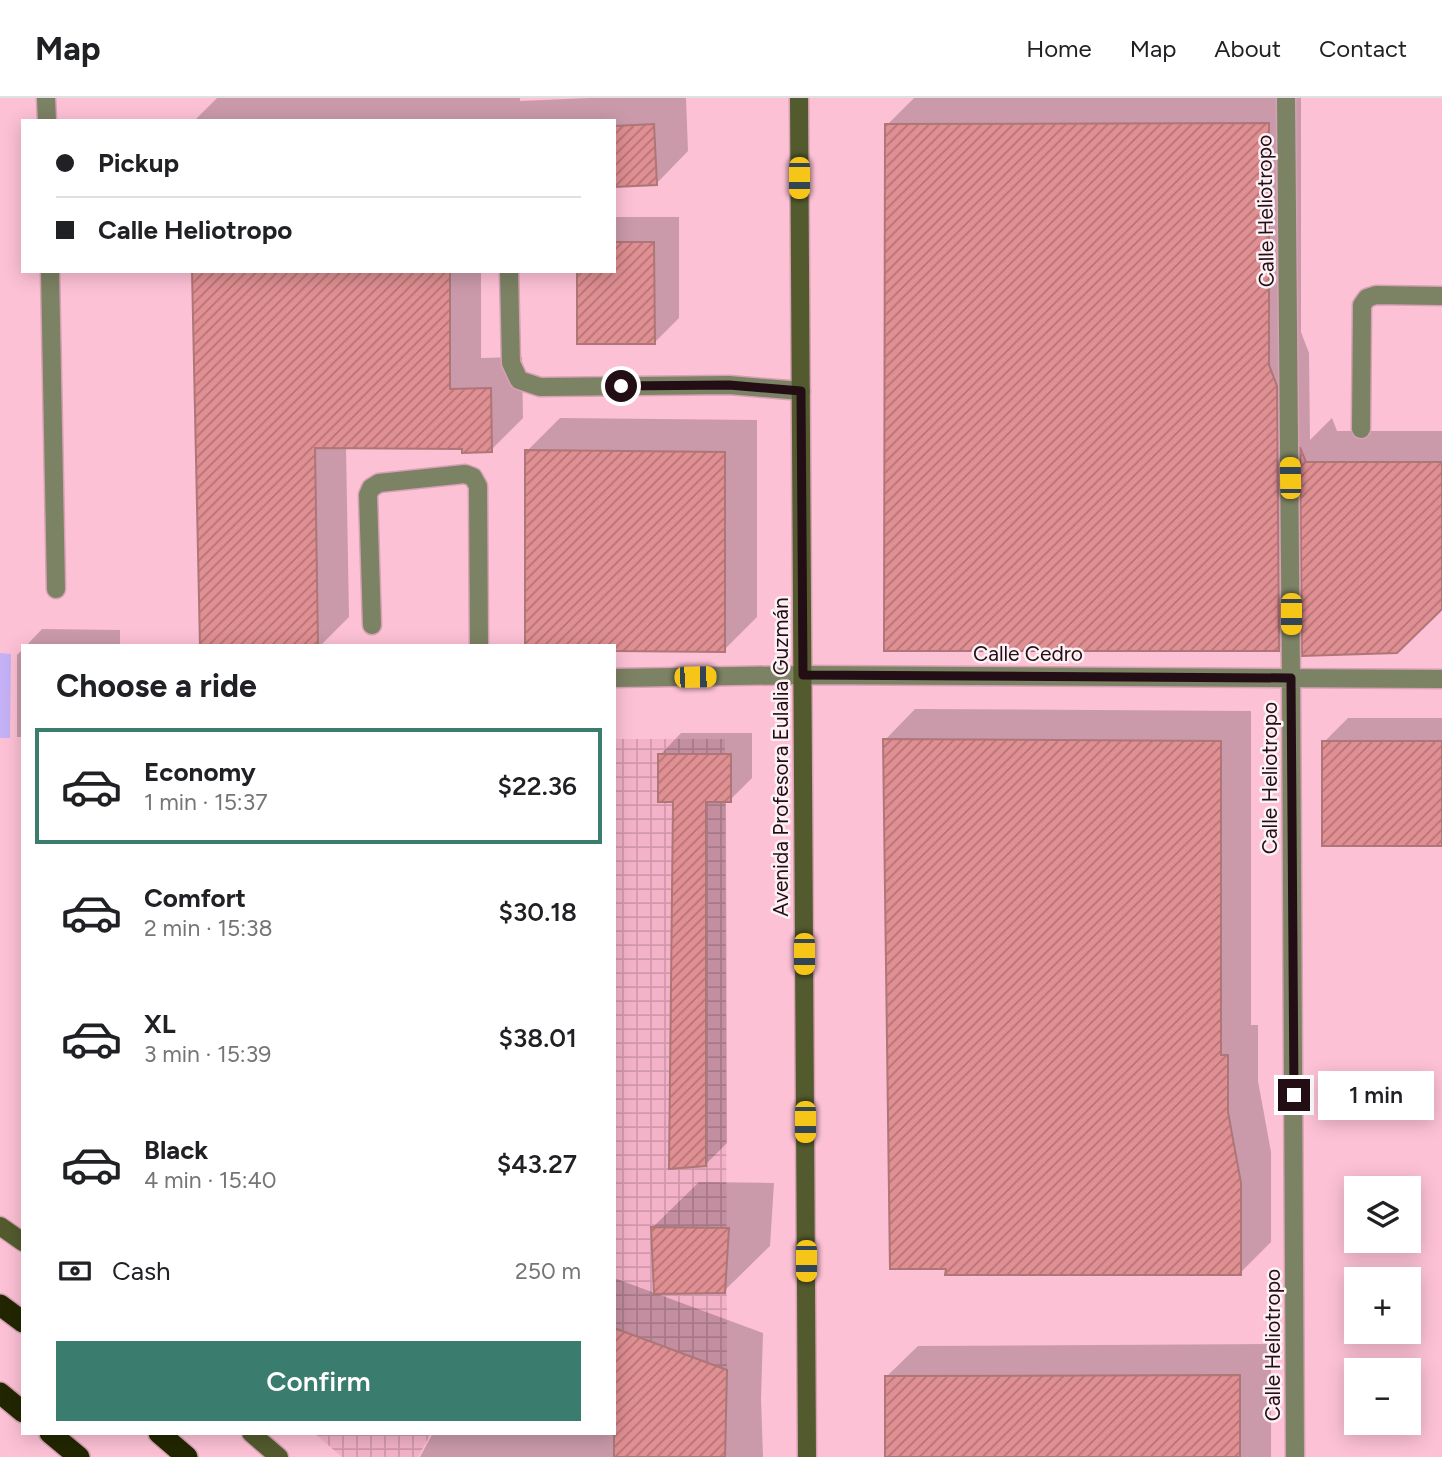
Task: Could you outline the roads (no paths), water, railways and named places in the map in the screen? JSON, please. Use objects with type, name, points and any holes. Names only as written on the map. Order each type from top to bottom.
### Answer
[{"type":"highway","points":[[0,1305],[21,1321]]},
{"type":"highway","points":[[0,1393],[21,1410]]},
{"type":"highway","points":[[52,1435],[79,1457]]},
{"type":"highway","points":[[161,1435],[187,1457]]},
{"type":"main road","name":"Avenida Profesora Eulalia Guzmán","points":[[799,98],[807,1457]]},
{"type":"main road","points":[[0,1226],[21,1241]]},
{"type":"main road","points":[[253,1435],[279,1457]]},
{"type":"street","points":[[46,98],[47,119]]},
{"type":"street","name":"Calle Heliotropo","points":[[1286,98],[1296,1457]]},
{"type":"street","points":[[50,273],[56,589]]},
{"type":"street","points":[[509,273],[511,363],[519,380],[540,387],[729,385],[801,391]]},
{"type":"street","points":[[1362,429],[1362,305],[1367,298],[1376,295],[1442,296]]},
{"type":"street","points":[[372,625],[368,495],[371,488],[379,483],[465,474],[474,477],[478,486],[479,644]]},
{"type":"street","name":"Calle Cedro","points":[[616,678],[803,675],[1442,679]]}]
